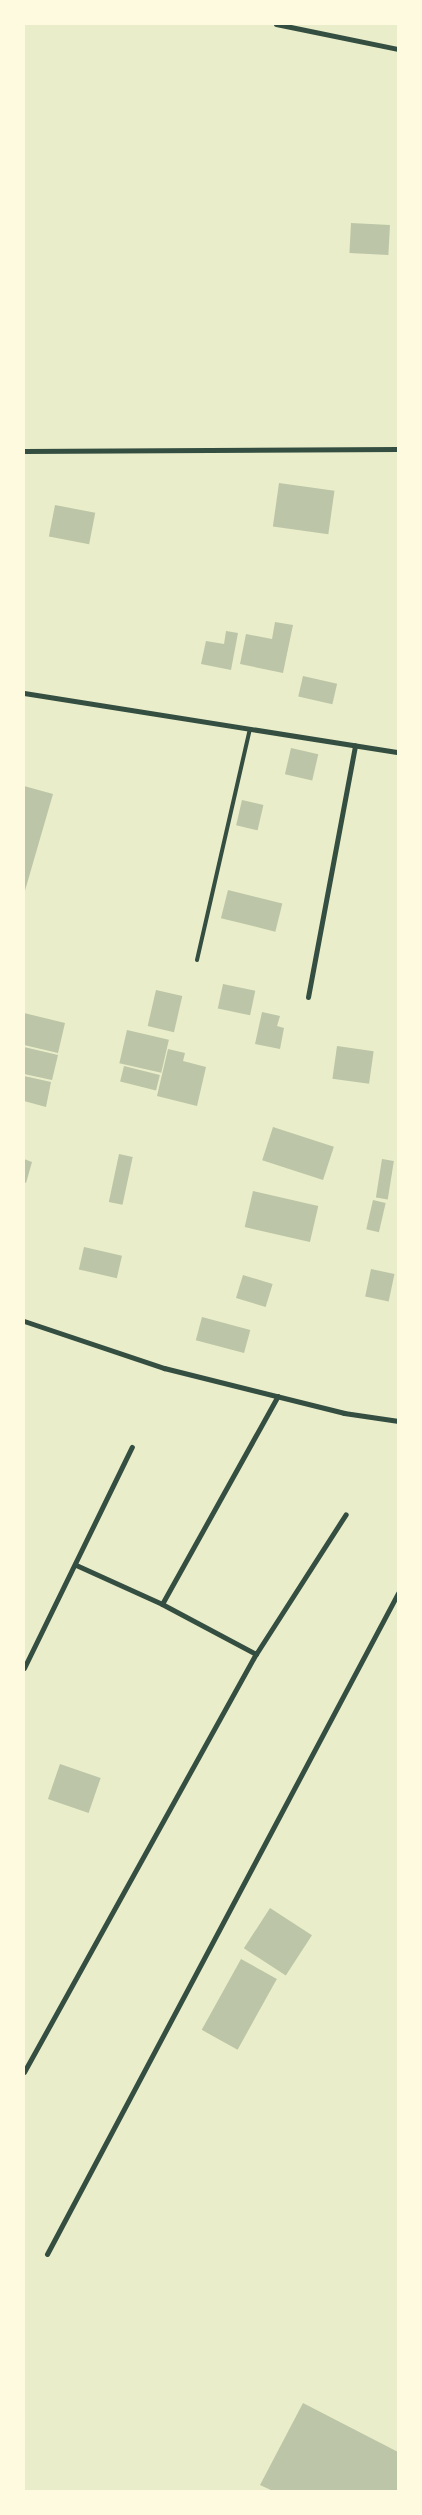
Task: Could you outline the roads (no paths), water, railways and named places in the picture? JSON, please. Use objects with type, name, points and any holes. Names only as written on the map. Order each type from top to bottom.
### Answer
[{"type":"street","points":[[276,24],[398,49]]},
{"type":"street","points":[[24,451],[398,450]]},
{"type":"street","points":[[24,693],[398,752]]},
{"type":"street","points":[[308,997],[355,745]]},
{"type":"street","points":[[24,1321],[164,1368],[278,1396],[398,1421]]},
{"type":"street","points":[[162,1604],[278,1396]]},
{"type":"street","points":[[24,1668],[76,1566],[132,1447]]},
{"type":"street","points":[[24,2072],[256,1654],[346,1514]]},
{"type":"street","points":[[76,1566],[162,1604],[256,1654]]},
{"type":"street","points":[[47,2254],[398,1593]]},
{"type":"lane","points":[[197,960],[250,728]]}]
